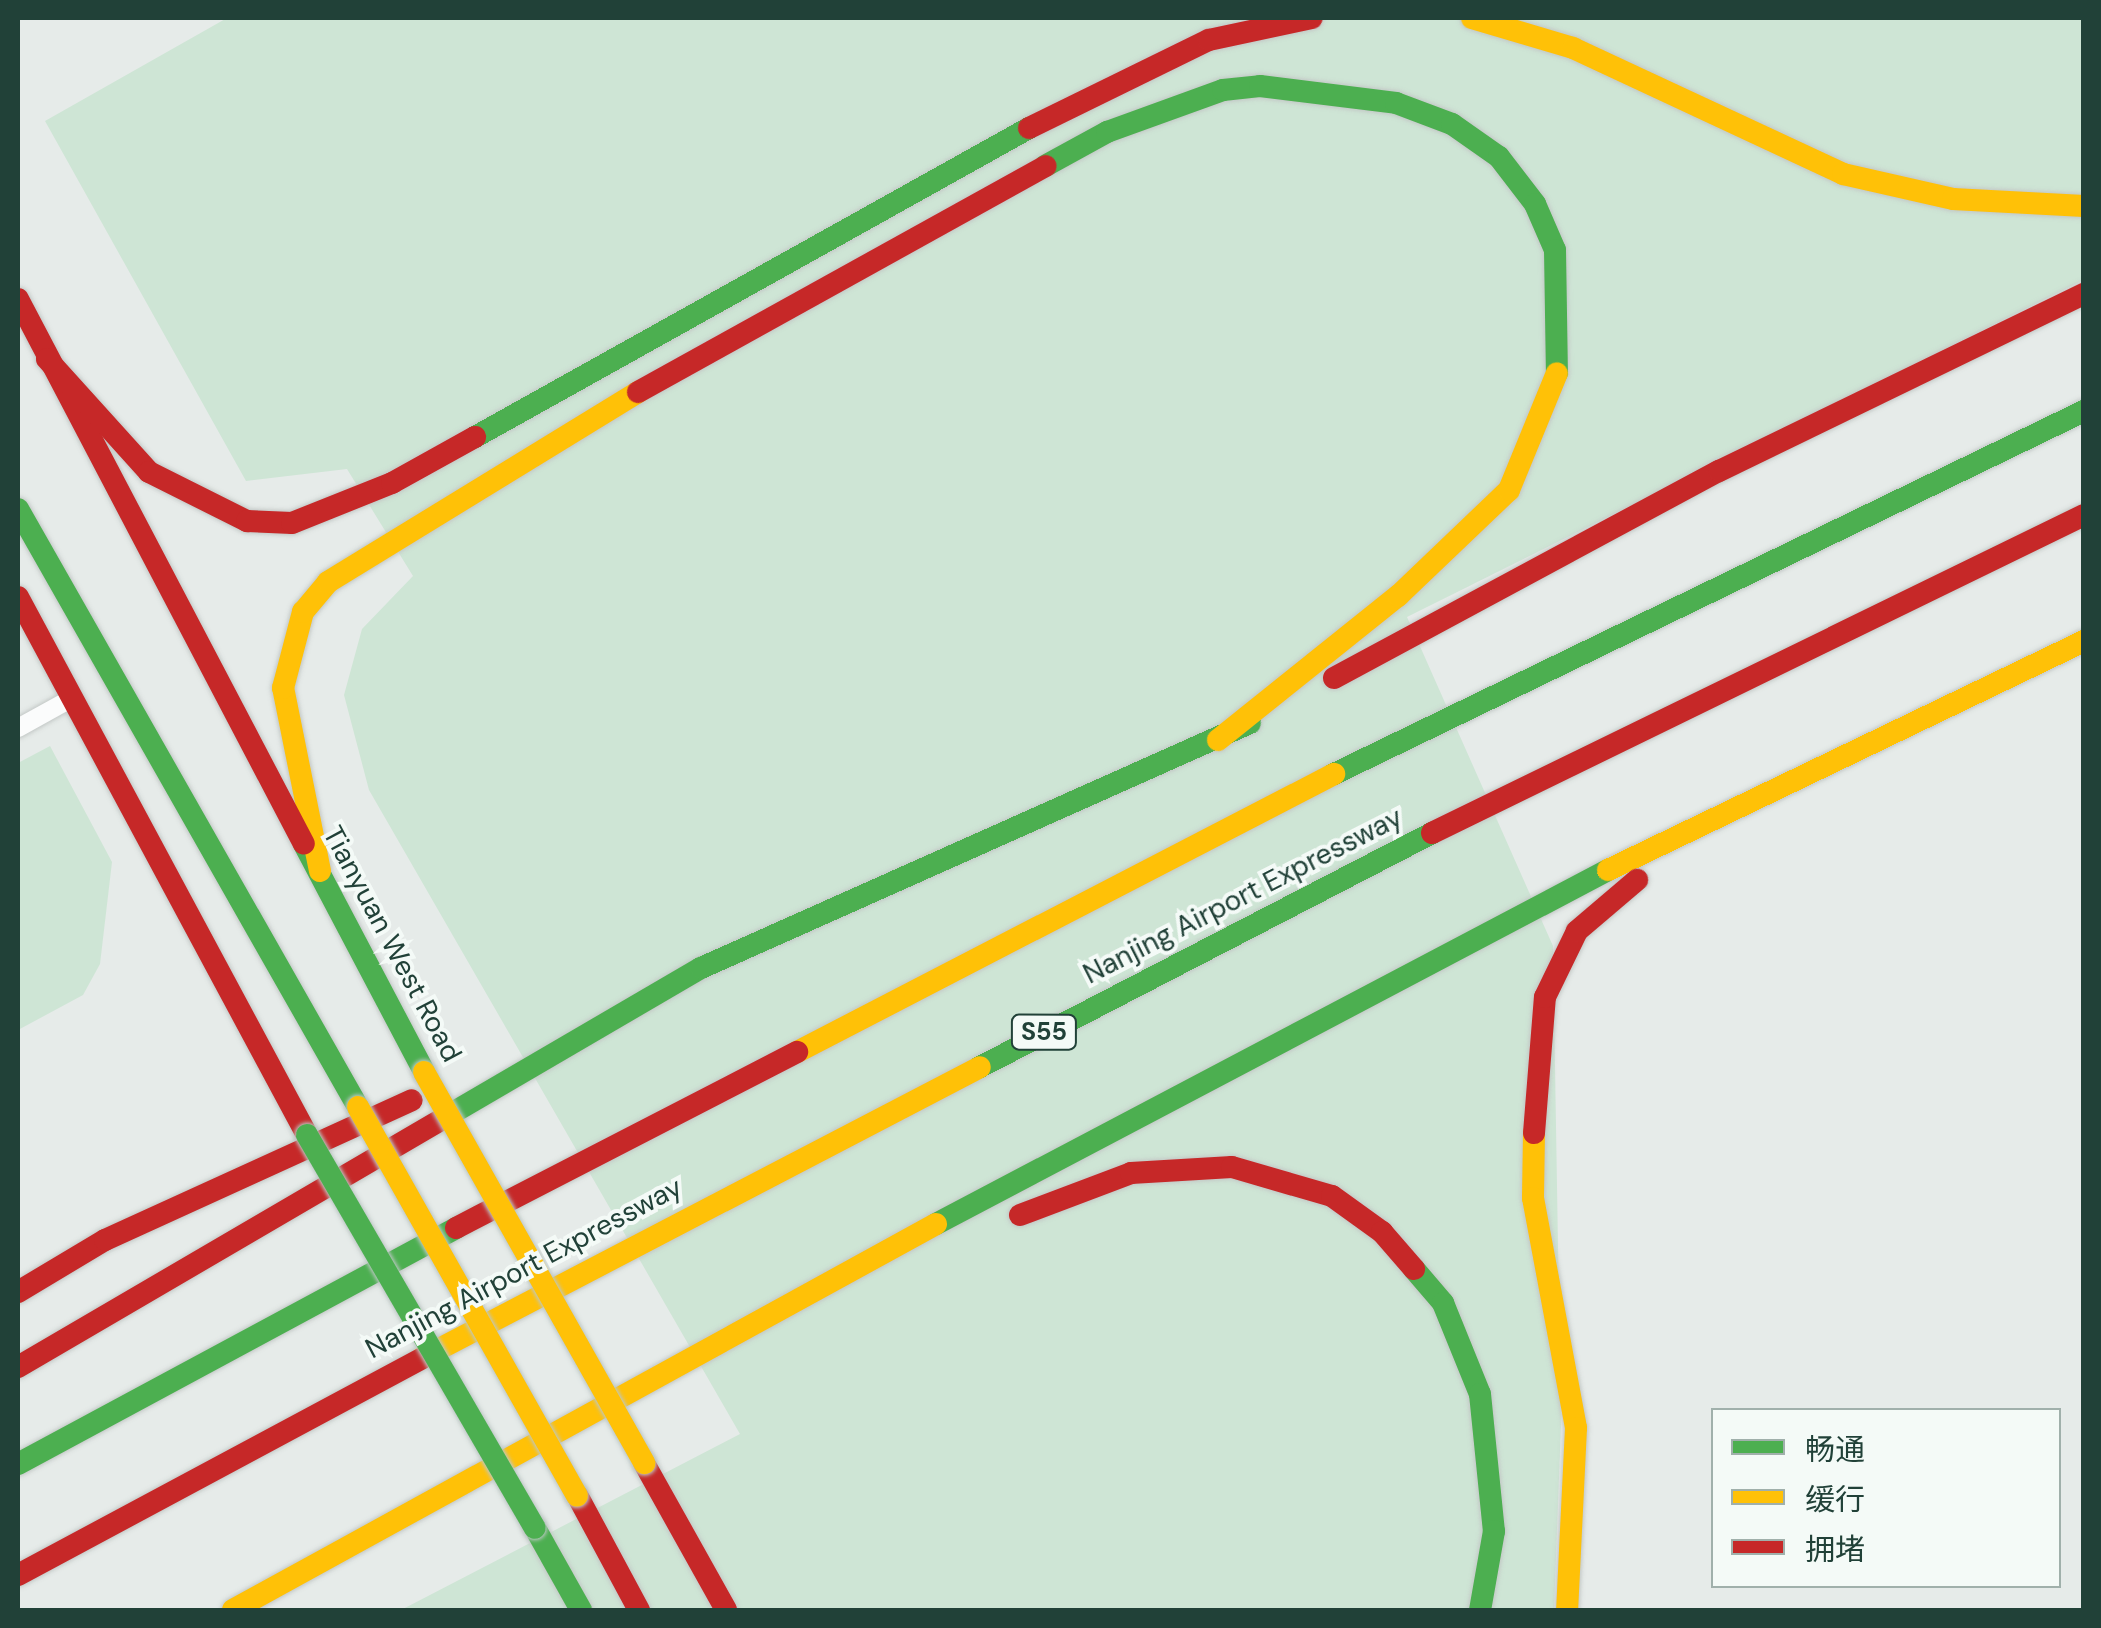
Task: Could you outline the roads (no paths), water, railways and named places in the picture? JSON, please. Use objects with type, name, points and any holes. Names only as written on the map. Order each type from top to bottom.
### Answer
[{"type":"main road","points":[[47,358],[149,472],[247,521],[292,523],[392,484],[1073,103],[1208,40],[1312,18]]},
{"type":"main road","points":[[1472,18],[1573,48],[1843,174],[1953,199],[2084,206]]},
{"type":"main road","points":[[320,871],[284,688],[303,612],[328,582],[608,409],[1107,132],[1223,90],[1260,86],[1396,103],[1452,124],[1499,157],[1535,204],[1555,250],[1562,363],[1509,490],[1398,596],[1218,740]]},
{"type":"main road","points":[[18,1292],[105,1240],[701,968],[1218,740],[1719,470],[2084,294]]},
{"type":"main road","name":"Tianyuan West Road","points":[[18,300],[424,1072],[726,1610]]},
{"type":"main road","points":[[18,1464],[458,1227],[1493,692],[2084,411]]},
{"type":"main road","points":[[18,509],[639,1610]]},
{"type":"main road","name":"Nanjing Airport Expressway","points":[[18,1575],[123,1512],[1379,859],[2084,515]]},
{"type":"main road","points":[[18,597],[307,1135],[581,1610]]},
{"type":"main road","points":[[233,1610],[1014,1181],[1606,871],[2084,641]]},
{"type":"main road","points":[[1567,1610],[1576,1428],[1533,1198],[1532,1085],[1544,997],[1577,931],[1614,893],[1930,717]]},
{"type":"main road","points":[[18,1367],[701,968]]},
{"type":"main road","points":[[990,1228],[1100,1181],[1200,1165],[1298,1183],[1359,1213],[1423,1276],[1471,1362],[1494,1490],[1480,1610]]},
{"type":"main road","points":[[738,1335],[815,1317],[958,1242]]},
{"type":"lane","points":[[18,728],[72,698]]}]
